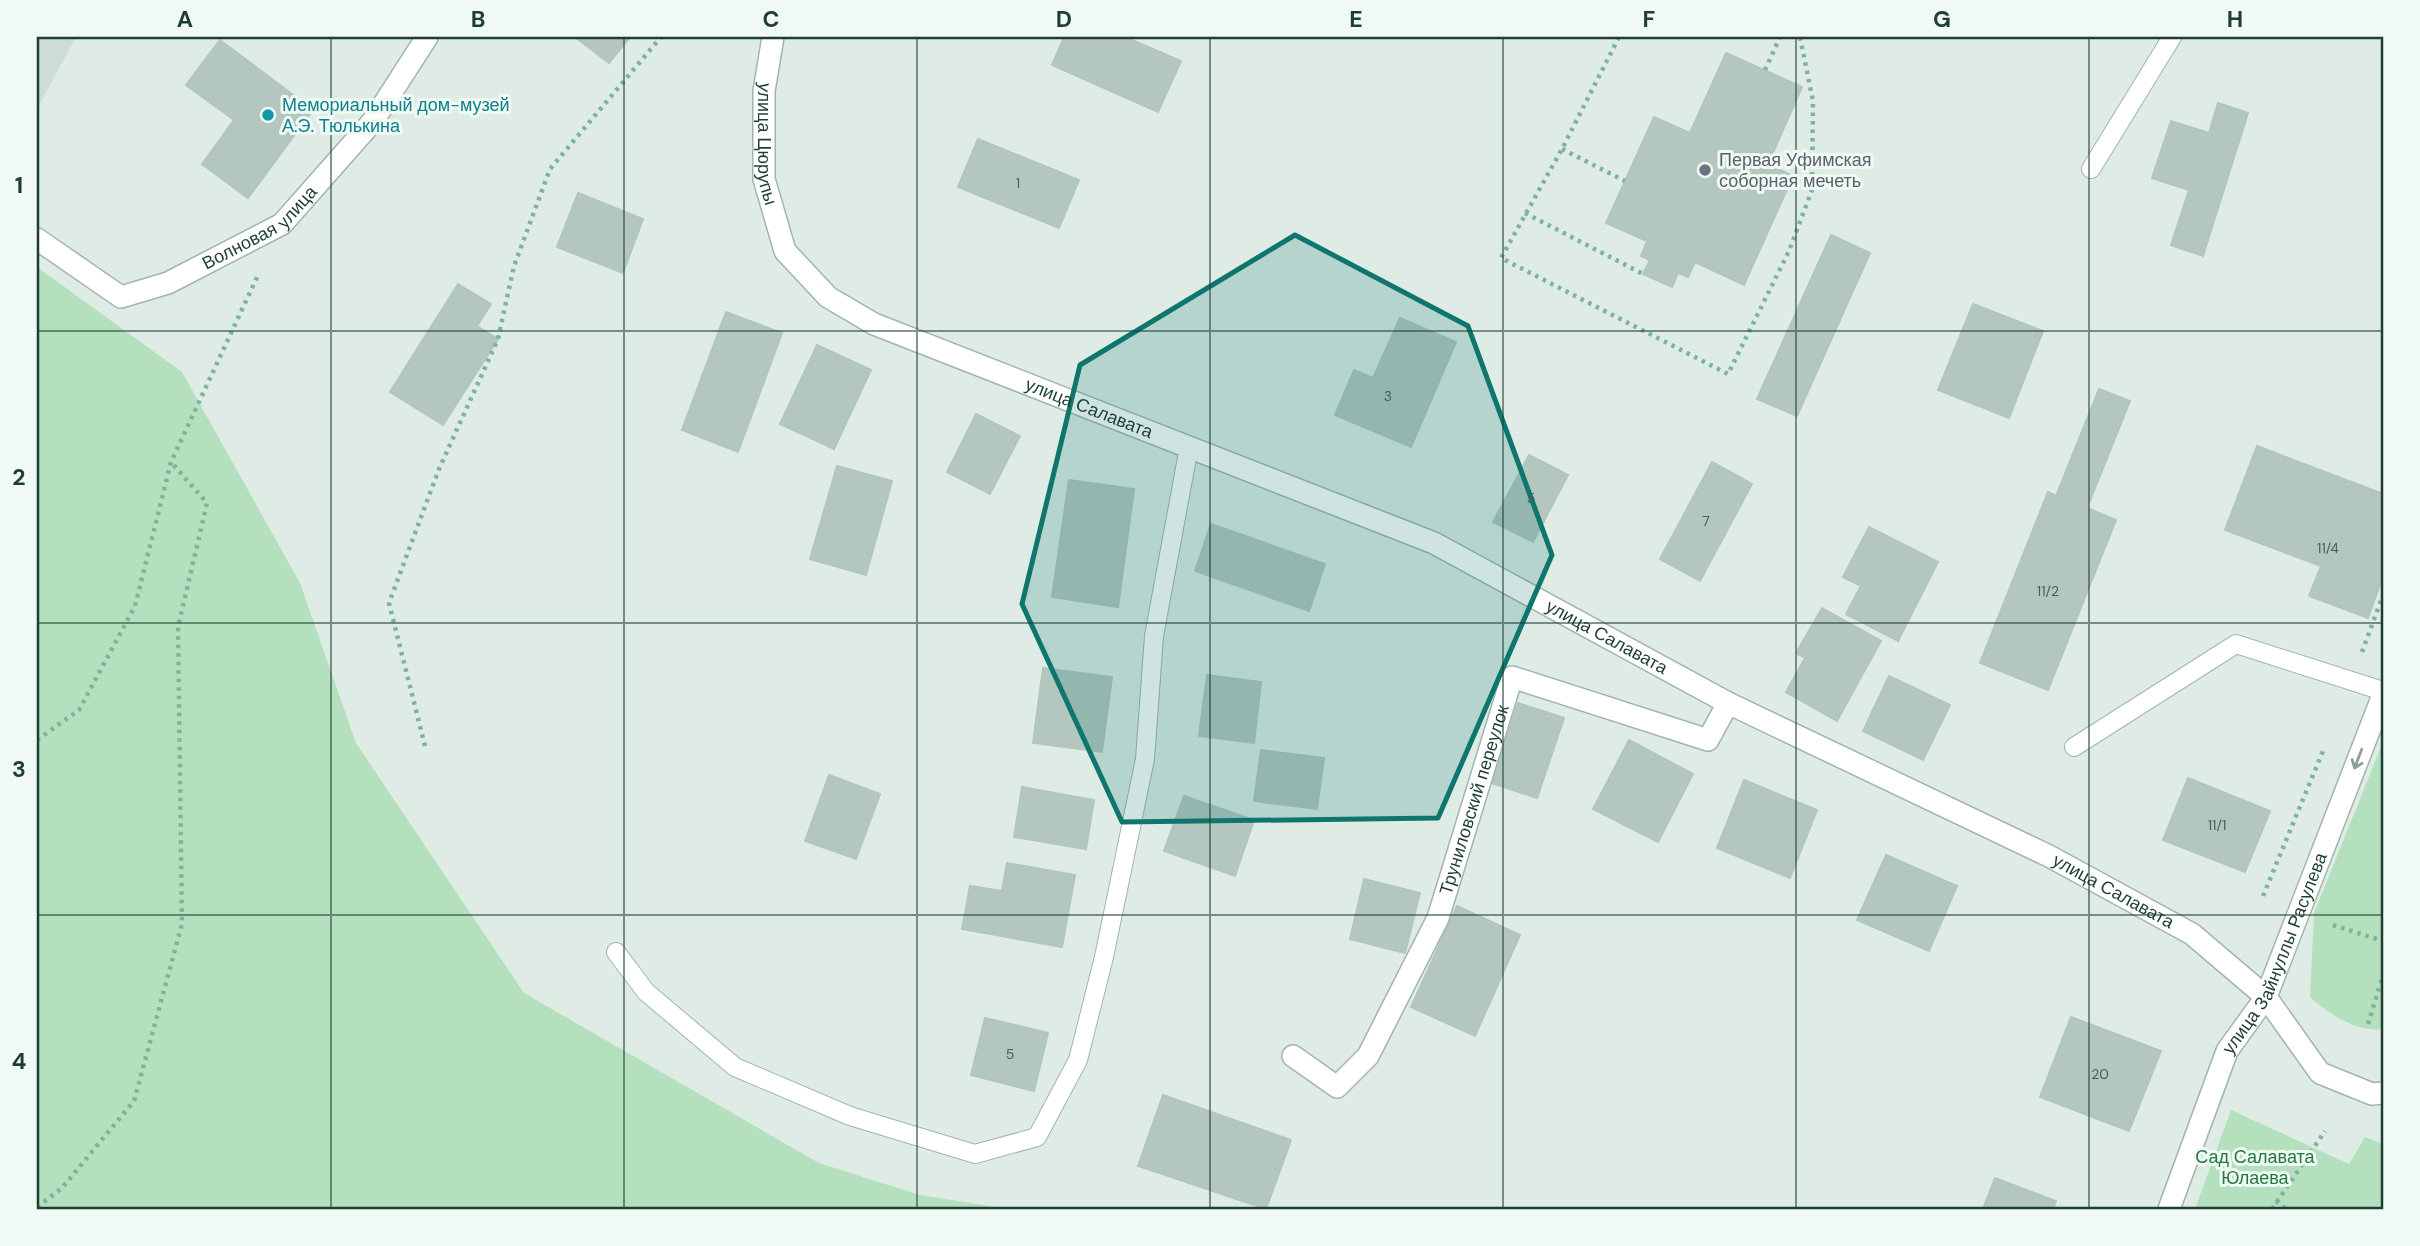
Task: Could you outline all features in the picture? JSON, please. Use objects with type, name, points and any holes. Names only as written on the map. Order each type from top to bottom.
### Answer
[{"type":"street","name":"Волновая улица","points":[[37,239],[121,297],[168,282],[282,225],[373,121],[427,37]]},
{"type":"street","name":"улица Цюрупы","points":[[773,37],[764,91],[764,179],[785,251]]},
{"type":"street","name":"улица Салавата","points":[[785,251],[828,297],[874,324],[1434,543],[1728,703],[2049,856],[2180,927],[2266,998],[2320,1073],[2372,1094],[2383,1093]]},
{"type":"street","name":"Труниловский переулок","points":[[1293,1056],[1337,1087],[1368,1056],[1438,918],[1512,677],[1708,740],[1728,703]]},
{"type":"street","name":"улица Зайнуллы Расулева","points":[[2169,1209],[2227,1051],[2266,998],[2383,693]]},
{"type":"lane","points":[[2091,169],[2172,37]]},
{"type":"lane","points":[[616,952],[646,992],[735,1068],[850,1116],[975,1154],[1037,1137],[1078,1060],[1104,957],[1145,759],[1154,636],[1188,447]]},
{"type":"lane","points":[[2074,747],[2236,643],[2351,679],[2383,693]]},
{"type":"path","points":[[425,746],[388,603],[439,469],[498,339],[514,265],[550,169],[661,37]]},
{"type":"path","points":[[1619,37],[1562,149],[1501,258],[1728,374],[1789,251],[1812,191],[1814,101],[1800,37]]},
{"type":"path","points":[[1765,70],[1780,37]]},
{"type":"path","points":[[1562,149],[1625,181]]},
{"type":"path","points":[[1525,213],[1643,274]]},
{"type":"path","points":[[37,740],[79,710],[135,606],[171,462],[282,225]]},
{"type":"path","points":[[37,1207],[62,1188],[134,1101],[183,924],[178,626],[207,503],[171,462]]},
{"type":"path","points":[[2351,679],[2383,595]]},
{"type":"path","points":[[2263,896],[2326,743]]},
{"type":"path","points":[[2333,925],[2383,941]]},
{"type":"path","points":[[2368,1024],[2383,975]]},
{"type":"path","points":[[2272,1209],[2325,1131]]},
{"type":"path","points":[[2276,1201],[2286,1209]]},
{"type":"highlighted area","points":[[1295,235],[1468,326],[1552,555],[1438,818],[1122,822],[1022,604],[1080,365]]},
{"type":"shaded area","points":[[37,37],[76,37],[37,109]]},
{"type":"green space","points":[[37,267],[182,372],[300,583],[356,743],[524,993],[819,1163],[920,1195],[1008,1209],[37,1209]]},
{"type":"green space","points":[[2383,742],[2383,1030],[2362,1028],[2344,1021],[2310,997],[2314,913]]},
{"type":"green space","name":"Сад Салавата Юлаева","points":[[2231,1110],[2349,1164],[2365,1137],[2383,1144],[2383,1209],[2195,1209]]},
{"type":"building","points":[[575,37],[630,37],[609,63]]},
{"type":"building","points":[[1064,37],[1125,37],[1181,61],[1158,112],[1052,65]]},
{"type":"building","name":"Мемориальный дом-музей А.Э. Тюлькина","points":[[220,40],[313,110],[248,198],[202,164],[234,120],[186,85]]},
{"type":"building","name":"Первая Уфимская соборная мечеть","points":[[1726,53],[1802,87],[1768,164],[1793,176],[1744,285],[1695,262],[1688,277],[1678,273],[1672,287],[1643,274],[1650,260],[1641,256],[1647,241],[1606,223],[1654,117],[1690,133]]},
{"type":"building","points":[[2218,103],[2248,113],[2203,256],[2171,245],[2189,190],[2152,178],[2171,121],[2209,133]]},
{"type":"building","points":[[978,139],[1079,180],[1059,228],[958,187]]},
{"type":"building","points":[[578,193],[643,219],[623,273],[557,247]]},
{"type":"building","points":[[1831,235],[1870,253],[1797,416],[1757,399]]},
{"type":"building","points":[[458,284],[491,304],[477,326],[498,339],[443,425],[390,392]]},
{"type":"building","points":[[1973,304],[2043,331],[2009,418],[1938,390]]},
{"type":"building","points":[[726,312],[782,333],[738,452],[682,430]]},
{"type":"building","points":[[1400,318],[1456,342],[1411,447],[1335,415],[1354,370],[1373,378]]},
{"type":"building","points":[[817,345],[871,370],[834,449],[780,424]]},
{"type":"building","points":[[2099,389],[2130,401],[2087,508],[2116,520],[2048,690],[1980,663],[2048,492],[2056,496]]},
{"type":"building","points":[[976,414],[1020,436],[990,494],[947,472]]},
{"type":"building","points":[[2257,446],[2383,494],[2383,576],[2368,618],[2309,596],[2321,566],[2225,530]]},
{"type":"building","points":[[1529,455],[1568,475],[1533,542],[1493,522]]},
{"type":"building","points":[[1712,462],[1752,484],[1700,581],[1660,559]]},
{"type":"building","points":[[837,466],[892,481],[866,575],[810,559]]},
{"type":"building","points":[[1069,480],[1134,489],[1118,607],[1052,597]]},
{"type":"building","points":[[1211,524],[1325,564],[1309,611],[1195,571]]},
{"type":"building","points":[[1869,527],[1938,562],[1898,641],[1846,614],[1861,586],[1843,577]]},
{"type":"building","points":[[1822,608],[1881,641],[1837,721],[1786,692],[1805,658],[1796,653]]},
{"type":"building","points":[[1043,668],[1112,677],[1102,752],[1033,743]]},
{"type":"building","points":[[1207,675],[1261,682],[1254,743],[1199,736]]},
{"type":"building","points":[[1889,676],[1950,705],[1923,760],[1863,731]]},
{"type":"building","points":[[1518,703],[1564,718],[1537,798],[1492,783]]},
{"type":"building","points":[[1629,740],[1693,774],[1658,842],[1593,809]]},
{"type":"building","points":[[1261,750],[1324,758],[1317,809],[1254,801]]},
{"type":"building","points":[[829,775],[880,794],[856,859],[805,841]]},
{"type":"building","points":[[2188,778],[2270,811],[2245,872],[2163,840]]},
{"type":"building","points":[[1744,780],[1817,810],[1790,878],[1717,848]]},
{"type":"building","points":[[1022,787],[1094,800],[1086,849],[1014,837]]},
{"type":"building","points":[[1184,796],[1254,820],[1235,876],[1164,851]]},
{"type":"building","points":[[1886,855],[1957,886],[1929,951],[1857,920]]},
{"type":"building","points":[[1007,863],[1075,875],[1062,947],[962,929],[970,886],[1002,891]]},
{"type":"building","points":[[1364,879],[1420,893],[1405,953],[1350,939]]},
{"type":"building","points":[[1457,906],[1520,935],[1475,1036],[1411,1007]]},
{"type":"building","points":[[2071,1017],[2161,1051],[2129,1131],[2040,1097]]},
{"type":"building","points":[[985,1018],[1048,1033],[1034,1091],[971,1075]]},
{"type":"building","points":[[1163,1095],[1291,1140],[1266,1209],[1138,1166]]},
{"type":"building","points":[[1995,1178],[2056,1201],[2053,1209],[1983,1209]]},
{"type":"place","name":"Мемориальный дом-музей А.Э. Тюлькина","points":[[268,115]]},
{"type":"place","name":"Первая Уфимская соборная мечеть","points":[[1705,170]]}]
